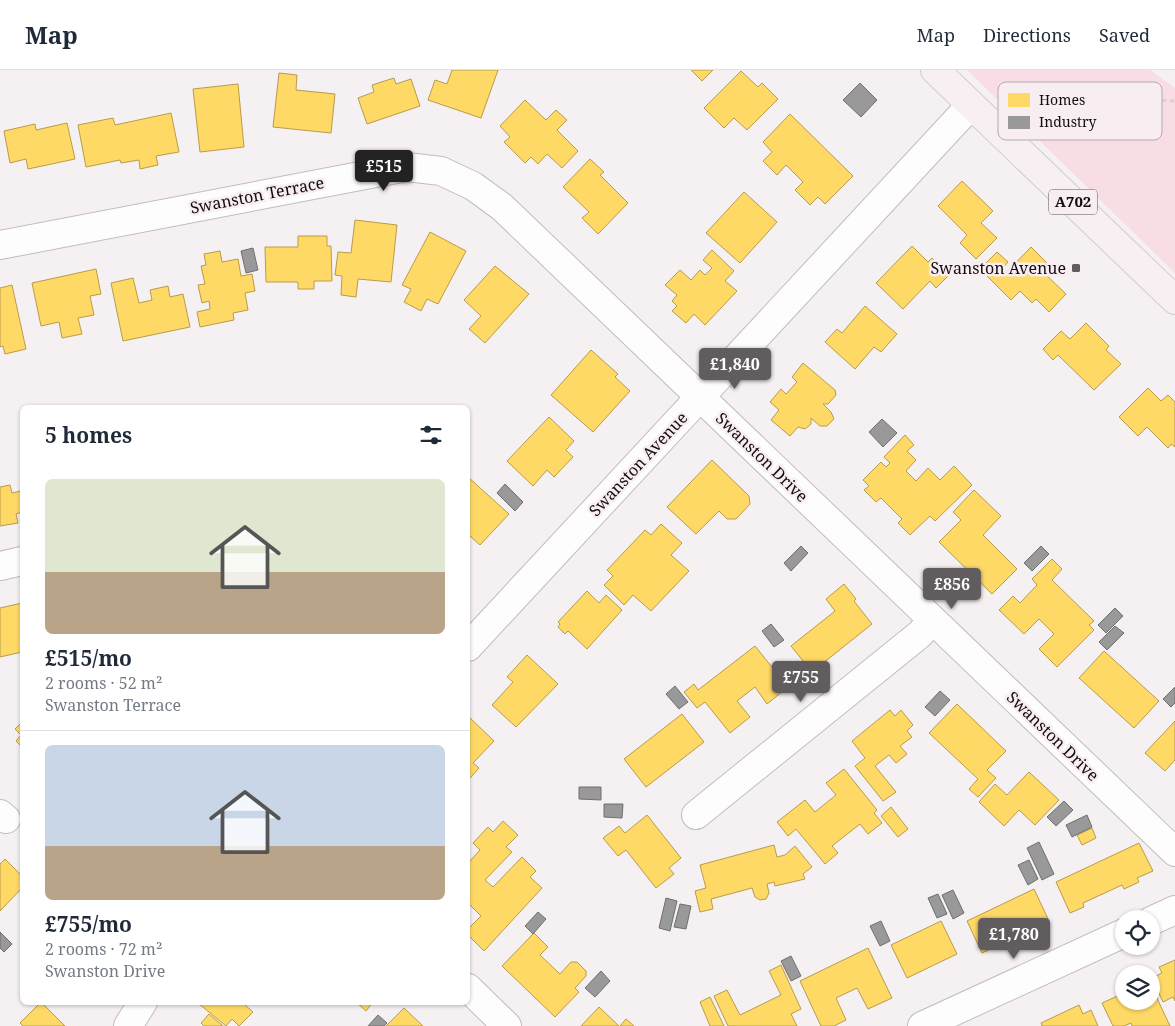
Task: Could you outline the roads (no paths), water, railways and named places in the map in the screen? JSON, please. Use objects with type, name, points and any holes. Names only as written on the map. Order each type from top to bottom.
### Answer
[{"type":"main road","name":"A702","points":[[935,70],[998,130]]},
{"type":"main road","name":"A702","points":[[1008,140],[1175,300]]},
{"type":"street","name":"Swanston Avenue","points":[[470,644],[700,398],[979,112]]},
{"type":"street","name":"Swanston Terrace","points":[[0,246],[407,167],[441,171],[473,186],[502,208],[700,398]]},
{"type":"street","name":"Swanston Drive","points":[[700,398],[1175,852]]},
{"type":"street","points":[[0,566],[20,561]]},
{"type":"street","points":[[696,815],[735,798],[920,634],[932,620]]},
{"type":"street","points":[[1160,917],[1175,910]]},
{"type":"street","points":[[922,1026],[1115,937]]},
{"type":"street","points":[[470,990],[508,1026]]},
{"type":"street","points":[[128,1026],[141,1005]]},
{"type":"place","name":"Swanston Avenue","points":[[1076,268]]}]
